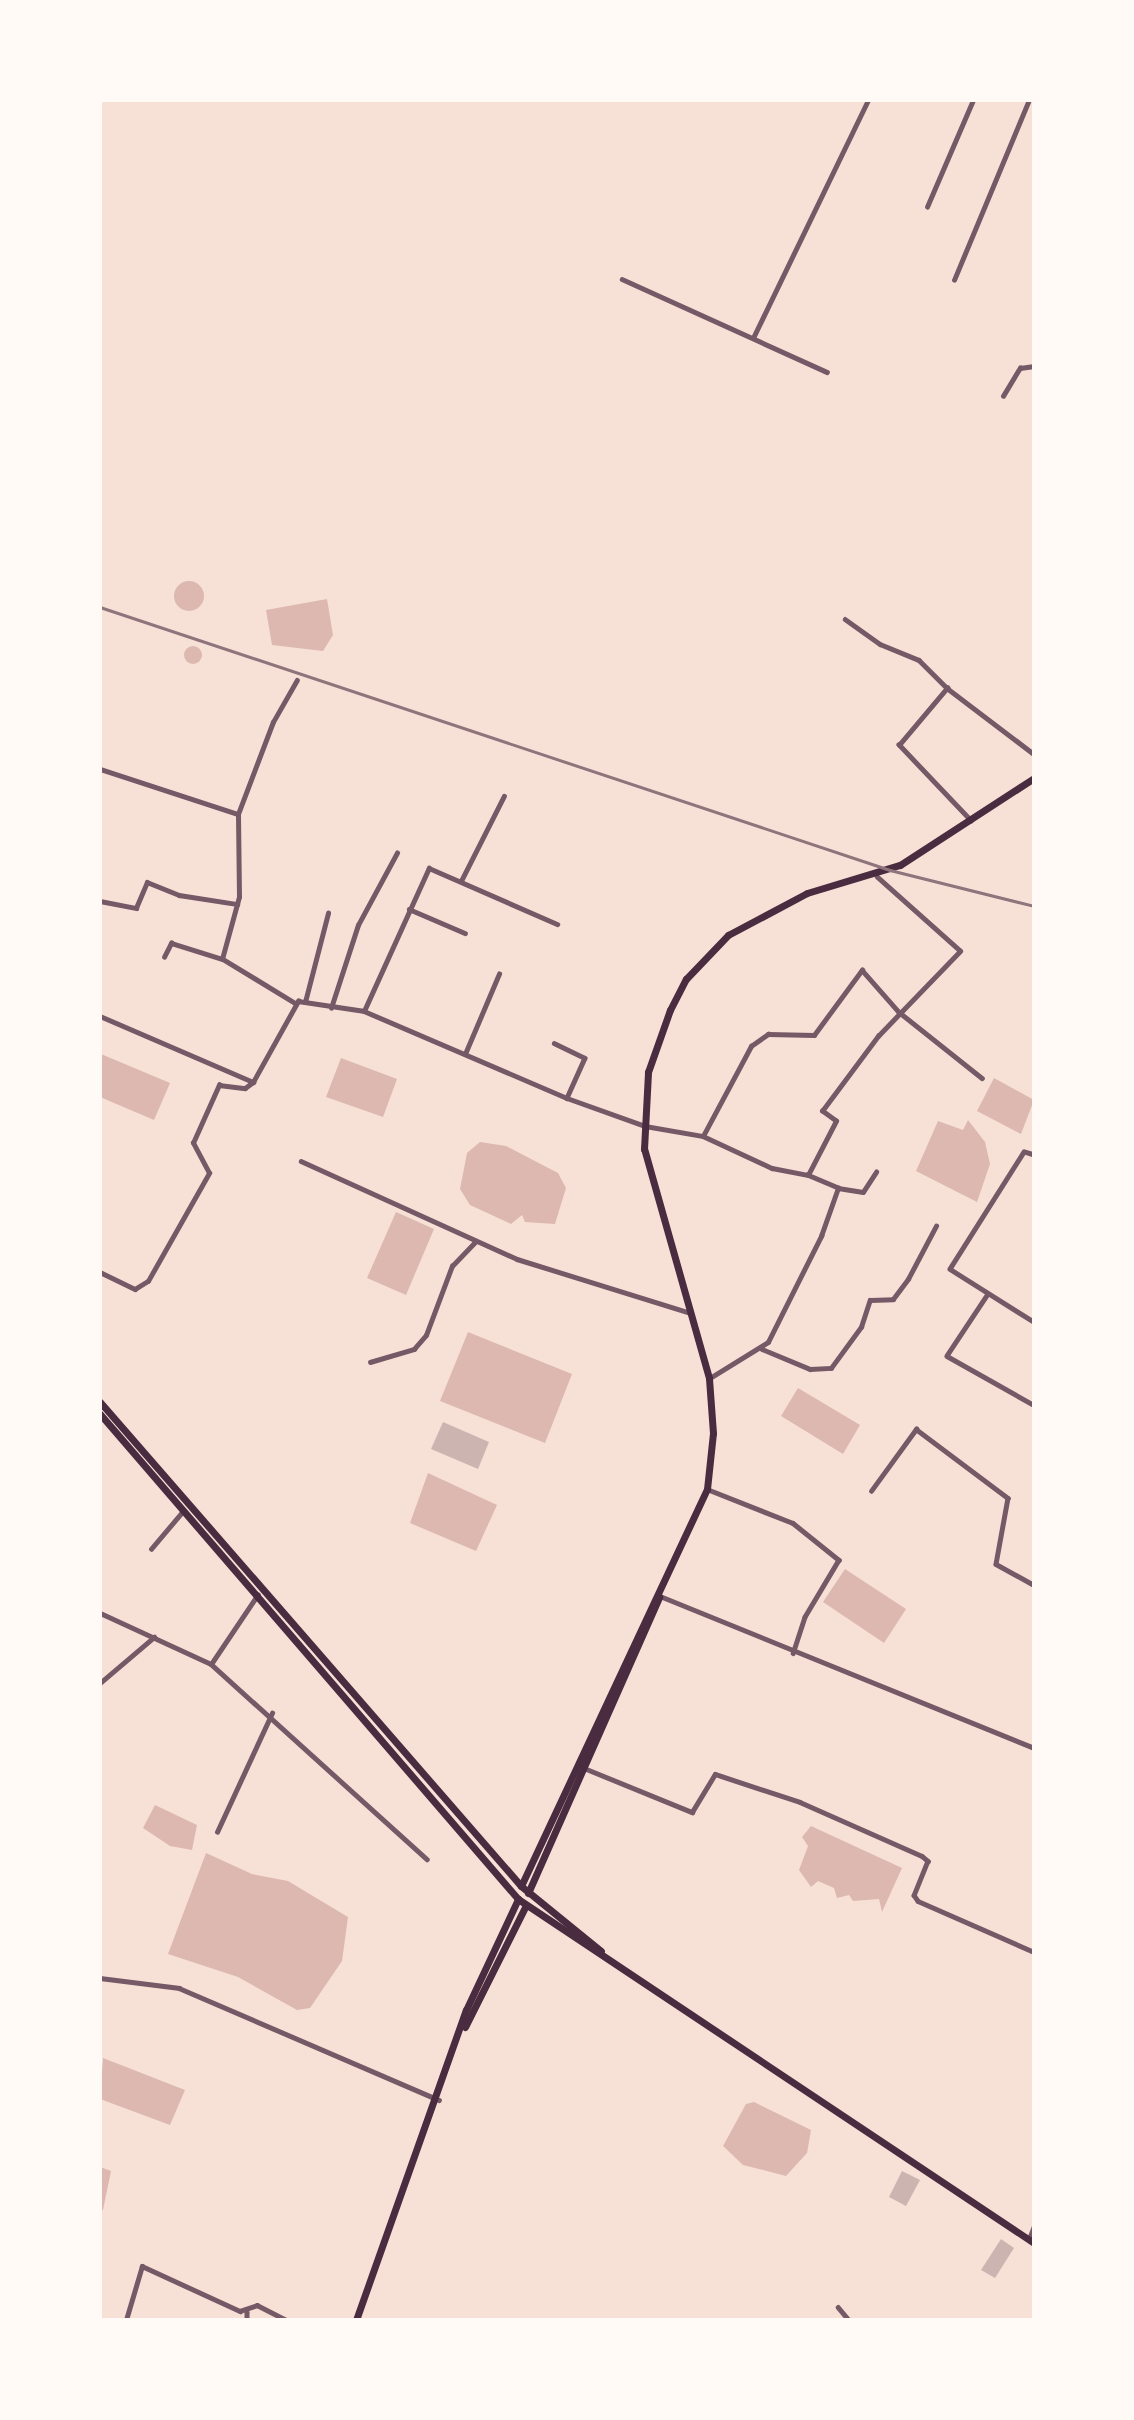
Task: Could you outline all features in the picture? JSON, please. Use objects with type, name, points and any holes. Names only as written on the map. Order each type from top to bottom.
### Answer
[{"type":"main road","points":[[521,1886],[660,1597],[707,1489],[713,1433],[709,1378],[694,1314],[650,1177],[645,1126],[648,1072],[657,1043],[686,979],[705,956],[777,906],[877,877],[972,821],[1034,778]]},
{"type":"main road","points":[[100,1402],[374,1738],[518,1899],[1032,2241]]},
{"type":"main road","points":[[100,1414],[183,1511],[521,1886],[605,1955]]},
{"type":"main road","points":[[374,1738],[383,1730]]},
{"type":"main road","points":[[528,1893],[584,1768],[587,1752]]},
{"type":"main road","points":[[356,2320],[492,1954],[518,1899]]},
{"type":"main road","points":[[463,2031],[526,1905]]},
{"type":"main road","points":[[492,1954],[500,1958]]},
{"type":"street","points":[[753,338],[868,100]]},
{"type":"street","points":[[927,207],[973,100]]},
{"type":"street","points":[[954,280],[1029,100]]},
{"type":"street","points":[[622,279],[827,372]]},
{"type":"street","points":[[1003,396],[1020,368],[1034,366]]},
{"type":"street","points":[[845,619],[880,644],[919,660],[947,688],[1034,754]]},
{"type":"street","points":[[222,958],[237,904],[238,814],[273,722],[297,680]]},
{"type":"street","points":[[947,688],[899,745],[972,821]]},
{"type":"street","points":[[100,769],[238,814]]},
{"type":"street","points":[[461,881],[504,796]]},
{"type":"street","points":[[331,1008],[358,925],[397,853]]},
{"type":"street","points":[[364,1011],[429,868],[557,924]]},
{"type":"street","points":[[808,1175],[836,1121],[822,1111],[899,1012],[960,951],[877,877]]},
{"type":"street","points":[[100,901],[136,908],[147,882],[179,895],[237,904]]},
{"type":"street","points":[[409,909],[465,933]]},
{"type":"street","points":[[305,1002],[328,913]]},
{"type":"street","points":[[164,957],[171,943],[222,958],[296,1004],[305,1002],[364,1011],[567,1098],[645,1126],[703,1136],[772,1168],[808,1175],[838,1188],[863,1192],[876,1172]]},
{"type":"street","points":[[703,1136],[751,1046],[768,1034],[814,1035],[857,974],[869,972],[899,1012],[982,1078]]},
{"type":"street","points":[[465,1054],[499,974]]},
{"type":"street","points":[[100,1272],[135,1289],[148,1281],[209,1173],[192,1143],[219,1086],[245,1088],[253,1082],[280,1043],[296,1004]]},
{"type":"street","points":[[100,1016],[253,1082]]},
{"type":"street","points":[[554,1043],[584,1058],[567,1098]]},
{"type":"street","points":[[1034,1155],[1024,1152],[950,1269],[1034,1322]]},
{"type":"street","points":[[301,1161],[475,1242],[570,1279],[694,1314]]},
{"type":"street","points":[[709,1378],[762,1349],[821,1236],[838,1188]]},
{"type":"street","points":[[762,1349],[810,1369],[831,1368],[860,1327],[870,1300],[893,1299],[908,1279],[936,1226]]},
{"type":"street","points":[[370,1362],[420,1342],[452,1266],[475,1242]]},
{"type":"street","points":[[988,1294],[947,1356],[1034,1405]]},
{"type":"street","points":[[871,1491],[916,1429],[1008,1498],[996,1564],[1034,1585]]},
{"type":"street","points":[[707,1489],[793,1523],[839,1560],[793,1653]]},
{"type":"street","points":[[151,1549],[183,1511]]},
{"type":"street","points":[[211,1664],[258,1593]]},
{"type":"street","points":[[660,1597],[793,1653],[1034,1748]]},
{"type":"street","points":[[100,1613],[211,1664],[272,1713],[428,1859]]},
{"type":"street","points":[[100,1683],[154,1637]]},
{"type":"street","points":[[216,1832],[272,1713]]},
{"type":"street","points":[[584,1768],[692,1811],[715,1774],[800,1802],[922,1856],[928,1861],[914,1895],[918,1900],[1034,1952]]},
{"type":"street","points":[[100,1978],[179,1988],[439,2100]]},
{"type":"street","points":[[1032,2241],[1034,2226]]},
{"type":"street","points":[[126,2320],[142,2266],[247,2312]]},
{"type":"street","points":[[247,2312],[257,2305],[286,2320]]},
{"type":"street","points":[[838,2307],[849,2320]]},
{"type":"street","points":[[247,2312],[247,2320]]},
{"type":"shaded area","points":[[189,581],[195,582],[203,590],[203,602],[195,610],[189,611],[183,610],[175,602],[174,596],[175,590],[183,582]]},
{"type":"shaded area","points":[[327,599],[333,635],[323,651],[272,645],[266,610]]},
{"type":"shaded area","points":[[193,646],[199,649],[202,655],[199,661],[193,664],[187,661],[184,655],[187,649]]},
{"type":"shaded area","points":[[101,1054],[170,1083],[154,1120],[100,1097]]},
{"type":"shaded area","points":[[341,1058],[397,1079],[383,1117],[326,1097]]},
{"type":"shaded area","points":[[994,1078],[1034,1100],[1021,1134],[977,1111]]},
{"type":"shaded area","points":[[968,1120],[985,1142],[990,1164],[977,1202],[916,1171],[938,1121],[963,1130]]},
{"type":"shaded area","points":[[480,1142],[506,1146],[558,1173],[566,1188],[555,1224],[525,1222],[522,1215],[511,1224],[470,1205],[460,1189],[467,1153]]},
{"type":"shaded area","points":[[396,1212],[434,1229],[406,1295],[367,1278]]},
{"type":"shaded area","points":[[468,1332],[572,1374],[545,1443],[440,1401]]},
{"type":"shaded area","points":[[798,1388],[860,1425],[843,1454],[781,1416]]},
{"type":"shaded area","points":[[428,1473],[497,1505],[476,1551],[410,1523]]},
{"type":"shaded area","points":[[845,1569],[906,1609],[884,1643],[823,1602]]},
{"type":"shaded area","points":[[155,1805],[197,1825],[192,1850],[170,1846],[143,1828]]},
{"type":"shaded area","points":[[811,1826],[902,1868],[882,1912],[879,1899],[853,1901],[849,1895],[837,1898],[834,1888],[818,1881],[811,1887],[799,1870],[808,1846],[802,1837]]},
{"type":"shaded area","points":[[206,1853],[252,1874],[288,1881],[348,1917],[342,1961],[310,2008],[297,2010],[238,1977],[168,1954]]},
{"type":"shaded area","points":[[103,2058],[185,2090],[170,2125],[100,2099]]},
{"type":"shaded area","points":[[754,2102],[811,2130],[807,2153],[786,2176],[743,2165],[723,2146],[746,2104]]},
{"type":"shaded area","points":[[100,2167],[111,2171],[103,2210],[100,2209]]},
{"type":"building","points":[[443,1422],[489,1442],[478,1469],[431,1449]]},
{"type":"building","points":[[902,2171],[920,2180],[906,2206],[889,2197]]},
{"type":"building","points":[[1001,2239],[1014,2248],[995,2278],[981,2270]]},
{"type":"railway","points":[[100,607],[890,870],[1034,906]]}]
